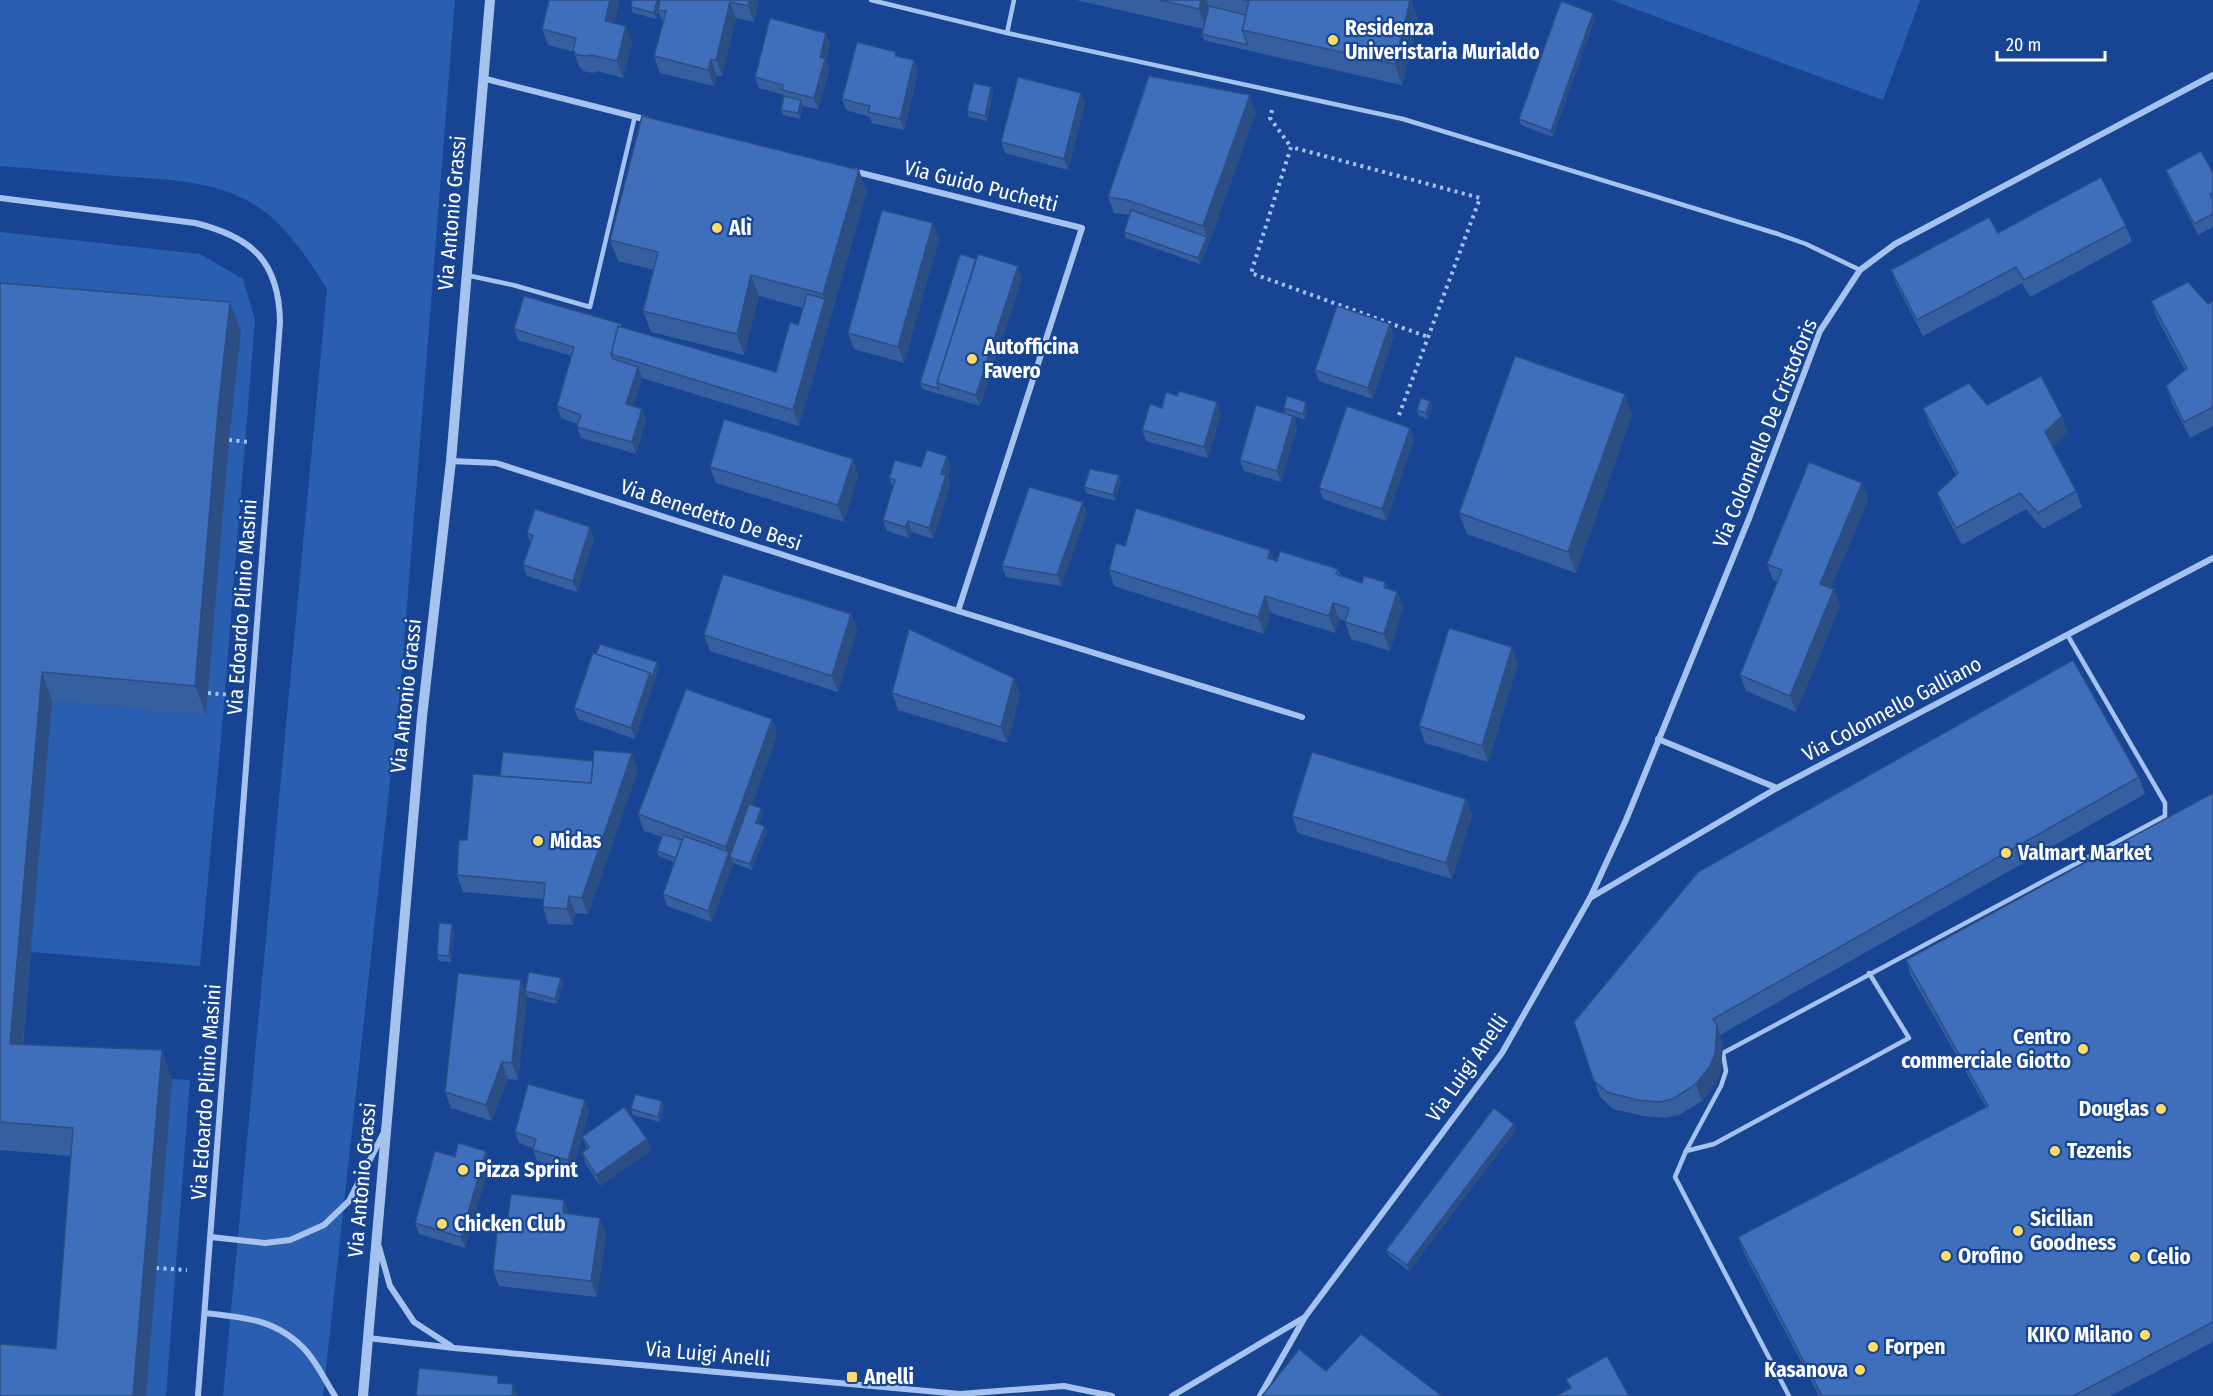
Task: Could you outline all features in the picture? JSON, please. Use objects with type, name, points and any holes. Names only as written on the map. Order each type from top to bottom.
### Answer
[{"type":"street","name":"Via Antonio Grassi","points":[[363,1396],[422,717],[452,461],[490,0]]},
{"type":"street","name":"Via Colonnello De Cristoforis","points":[[1626,820],[1750,516],[1820,331],[1860,270],[1895,244],[2213,75]]},
{"type":"street","points":[[482,78],[658,122]]},
{"type":"street","name":"Via Guido Puchetti","points":[[841,168],[1082,228],[958,611]]},
{"type":"street","name":"Via Edoardo Plinio Masini","points":[[0,198],[195,223],[220,229],[252,246],[273,274],[280,300],[198,1396]]},
{"type":"street","name":"Via Benedetto De Besi","points":[[452,461],[496,463],[958,611],[1302,717]]},
{"type":"street","name":"Via Colonnello Galliano","points":[[1590,898],[1777,788],[2213,558]]},
{"type":"street","points":[[1658,739],[1777,788]]},
{"type":"street","name":"Via Luigi Anelli","points":[[1260,1396],[1305,1317],[1502,1053],[1590,898],[1626,820]]},
{"type":"street","points":[[211,1237],[265,1243],[290,1240],[324,1225],[349,1201],[387,1126]]},
{"type":"street","name":"Via Luigi Anelli","points":[[376,1236],[390,1286],[414,1322],[454,1348]]},
{"type":"street","points":[[205,1313],[249,1317],[280,1329],[307,1352],[334,1396]]},
{"type":"street","name":"Via Luigi Anelli","points":[[1172,1396],[1305,1317]]},
{"type":"street","name":"Via Luigi Anelli","points":[[368,1338],[968,1396]]},
{"type":"street","name":"Via Luigi Anelli","points":[[960,1394],[1064,1386],[1112,1396]]},
{"type":"lane","points":[[871,0],[1007,33],[1403,119],[1806,244],[1860,270]]},
{"type":"lane","points":[[1007,33],[1014,0]]},
{"type":"lane","points":[[466,275],[513,285],[590,307],[635,116]]},
{"type":"lane","points":[[1789,1396],[1675,1177],[1686,1151],[1721,1086],[1726,1071],[1723,1053],[2164,816],[2165,803],[2068,636]]},
{"type":"lane","points":[[1686,1151],[1714,1144],[1909,1038],[1869,973]]},
{"type":"path","points":[[1276,92],[1270,118],[1291,147],[1480,198],[1399,415]]},
{"type":"path","points":[[1291,147],[1251,273],[1428,337]]},
{"type":"path","points":[[229,440],[245,442]]},
{"type":"path","points":[[208,693],[225,695]]},
{"type":"path","points":[[156,1268],[175,1269]]},
{"type":"shaded area","points":[[0,0],[455,0],[401,681],[323,1396],[223,1396],[327,289],[291,237],[273,219],[247,200],[229,193],[173,180],[0,166]]},
{"type":"shaded area","points":[[1611,0],[1920,0],[1883,100]]},
{"type":"shaded area","points":[[0,232],[200,254],[243,279],[255,320],[200,966],[31,952],[52,701],[206,714],[229,440],[0,284]]},
{"type":"shaded area","points":[[172,1079],[190,1080],[166,1396],[146,1396]]},
{"type":"building","points":[[549,0],[610,0],[605,21],[626,26],[617,61],[591,55],[577,55],[573,50],[576,38],[542,29]]},
{"type":"building","points":[[632,0],[657,0],[654,13],[631,7]]},
{"type":"building","points":[[660,0],[749,0],[748,6],[730,2],[716,60],[711,59],[708,70],[654,56],[666,11],[658,10]]},
{"type":"building","points":[[1159,0],[1201,0],[1199,9]]},
{"type":"building","points":[[1243,0],[1410,0],[1395,64],[1242,30],[1249,1]]},
{"type":"building","points":[[1561,1],[1593,13],[1551,131],[1519,119]]},
{"type":"building","points":[[1209,6],[1246,15],[1242,30],[1248,45],[1202,34]]},
{"type":"building","points":[[770,18],[826,33],[820,57],[825,59],[814,98],[782,90],[783,85],[755,77]]},
{"type":"building","points":[[857,42],[896,52],[895,56],[914,60],[900,119],[868,112],[870,106],[842,99]]},
{"type":"building","points":[[1149,76],[1250,95],[1203,226],[1127,200],[1108,197]]},
{"type":"building","points":[[1018,77],[1081,93],[1064,159],[1001,142]]},
{"type":"building","points":[[974,83],[991,87],[985,116],[967,111]]},
{"type":"building","points":[[784,96],[801,100],[798,113],[781,110]]},
{"type":"building","points":[[642,116],[859,170],[823,294],[751,275],[737,334],[643,311],[658,252],[610,240]]},
{"type":"building","points":[[2201,151],[2213,173],[2213,193],[2210,194],[2213,201],[2213,214],[2194,224],[2166,170]]},
{"type":"building","points":[[2101,177],[2126,226],[2024,280],[2016,267],[1917,320],[1891,270],[1989,217],[1998,233]]},
{"type":"building","points":[[882,210],[933,223],[898,347],[848,333]]},
{"type":"building","points":[[1131,210],[1207,237],[1198,258],[1124,232]]},
{"type":"building","points":[[960,254],[976,259],[937,383],[939,389],[920,383]]},
{"type":"building","points":[[978,254],[1018,266],[976,395],[937,383]]},
{"type":"building","points":[[2188,282],[2208,304],[2213,301],[2213,407],[2184,422],[2166,386],[2187,368],[2151,301]]},
{"type":"building","points":[[0,283],[230,302],[218,411],[195,686],[42,672],[10,1044],[162,1050],[133,1396],[0,1396],[0,1344],[56,1349],[73,1128],[0,1122]]},
{"type":"building","points":[[807,294],[825,299],[793,410],[611,354],[618,326],[776,372],[790,322],[798,325]]},
{"type":"building","points":[[524,296],[622,324],[621,327],[618,326],[611,354],[613,359],[638,367],[626,404],[642,409],[632,442],[577,427],[581,415],[557,406],[574,347],[514,329]]},
{"type":"building","points":[[1337,306],[1390,324],[1368,388],[1315,370]]},
{"type":"building","points":[[1515,356],[1625,394],[1568,552],[1459,513]]},
{"type":"building","points":[[2041,376],[2062,416],[2045,432],[2076,491],[2038,513],[2020,493],[1956,528],[1937,493],[1958,473],[1923,408],[1969,383],[1987,405]]},
{"type":"building","points":[[1179,391],[1217,402],[1204,447],[1142,430],[1150,404],[1162,408],[1166,392],[1177,396]]},
{"type":"building","points":[[1287,396],[1306,402],[1303,414],[1284,408]]},
{"type":"building","points":[[1421,398],[1430,401],[1426,413],[1417,410]]},
{"type":"building","points":[[1256,405],[1293,416],[1277,471],[1240,460]]},
{"type":"building","points":[[1347,406],[1410,428],[1382,509],[1319,488]]},
{"type":"building","points":[[724,419],[853,459],[838,505],[710,467]]},
{"type":"building","points":[[927,450],[947,456],[941,474],[946,475],[929,528],[908,521],[905,527],[883,520],[895,480],[889,478],[895,460],[921,467]]},
{"type":"building","points":[[1809,462],[1862,483],[1820,584],[1834,589],[1790,696],[1740,675],[1782,570],[1767,564]]},
{"type":"building","points":[[1090,469],[1119,475],[1113,495],[1084,487]]},
{"type":"building","points":[[1029,487],[1083,502],[1057,575],[1002,566]]},
{"type":"building","points":[[1136,508],[1270,550],[1268,558],[1277,561],[1280,551],[1338,569],[1336,574],[1362,583],[1364,576],[1385,582],[1384,587],[1397,592],[1384,634],[1345,622],[1349,608],[1333,603],[1329,616],[1265,596],[1258,617],[1109,570],[1116,543],[1125,546]]},
{"type":"building","points":[[535,509],[590,527],[573,581],[523,565],[533,536],[527,533]]},
{"type":"building","points":[[723,574],[851,614],[832,676],[704,635]]},
{"type":"building","points":[[1449,628],[1512,647],[1482,746],[1419,726]]},
{"type":"building","points":[[909,629],[1014,678],[1001,727],[892,693]]},
{"type":"building","points":[[600,644],[657,662],[652,678],[650,673],[596,654]]},
{"type":"building","points":[[593,653],[650,673],[631,728],[574,708]]},
{"type":"building","points":[[2073,660],[2139,777],[1713,1019],[1717,1026],[1715,1054],[1710,1066],[1696,1084],[1673,1099],[1659,1102],[1637,1100],[1607,1092],[1594,1081],[1574,1022],[1698,872]]},
{"type":"building","points":[[686,689],[772,719],[726,847],[638,814]]},
{"type":"building","points":[[594,750],[632,753],[582,898],[569,896],[567,909],[543,907],[545,883],[457,875],[459,840],[467,840],[473,774],[591,783]]},
{"type":"building","points":[[503,752],[593,761],[591,783],[500,776]]},
{"type":"building","points":[[1312,752],[1466,799],[1446,863],[1292,816]]},
{"type":"building","name":"Centro commerciale Giotto","points":[[2213,793],[2213,1322],[2073,1396],[1822,1396],[1738,1237],[1988,1106],[1906,960]]},
{"type":"building","points":[[749,804],[761,808],[756,823],[765,826],[750,864],[730,856]]},
{"type":"building","points":[[663,834],[682,840],[676,858],[657,851]]},
{"type":"building","points":[[684,836],[729,852],[708,911],[663,894]]},
{"type":"building","points":[[439,923],[452,924],[449,956],[437,955]]},
{"type":"building","points":[[529,972],[561,978],[555,999],[525,991]]},
{"type":"building","points":[[458,973],[521,980],[512,1063],[502,1062],[486,1105],[445,1092]]},
{"type":"building","points":[[528,1084],[585,1100],[568,1160],[533,1150],[536,1139],[515,1132]]},
{"type":"building","points":[[635,1094],[662,1101],[658,1117],[631,1109]]},
{"type":"building","points":[[624,1107],[647,1139],[596,1175],[582,1153],[589,1147],[582,1137]]},
{"type":"building","points":[[1494,1108],[1514,1124],[1407,1265],[1386,1250]]},
{"type":"building","points":[[458,1143],[486,1151],[461,1237],[415,1223],[435,1151],[455,1157]]},
{"type":"building","points":[[511,1194],[564,1200],[563,1213],[600,1218],[591,1281],[493,1270],[497,1231],[506,1231]]},
{"type":"building","points":[[1361,1334],[1442,1396],[1262,1396],[1299,1349],[1326,1371]]},
{"type":"building","points":[[1607,1356],[1629,1396],[1556,1396],[1571,1388],[1566,1379]]},
{"type":"building","points":[[419,1368],[498,1376],[498,1383],[513,1384],[512,1396],[416,1396]]},
{"type":"place","name":"Residenza Univeristaria Murialdo","points":[[1333,40]]},
{"type":"place","name":"Alì","points":[[717,228]]},
{"type":"place","name":"Autofficina Favero","points":[[972,359]]},
{"type":"place","name":"Midas","points":[[538,841]]},
{"type":"place","name":"Valmart Market","points":[[2006,853]]},
{"type":"place","name":"Centro commerciale Giotto","points":[[2083,1049]]},
{"type":"place","name":"Douglas","points":[[2161,1109]]},
{"type":"place","name":"Tezenis","points":[[2055,1151]]},
{"type":"place","name":"Pizza Sprint","points":[[463,1170]]},
{"type":"place","name":"Chicken Club","points":[[442,1224]]},
{"type":"place","name":"Sicilian Goodness","points":[[2018,1231]]},
{"type":"place","name":"Orofino","points":[[1946,1256]]},
{"type":"place","name":"Celio","points":[[2135,1257]]},
{"type":"place","name":"KIKO Milano","points":[[2145,1335]]},
{"type":"place","name":"Forpen","points":[[1873,1347]]},
{"type":"place","name":"Kasanova","points":[[1860,1370]]},
{"type":"place","name":"Anelli","points":[[852,1377]]}]
